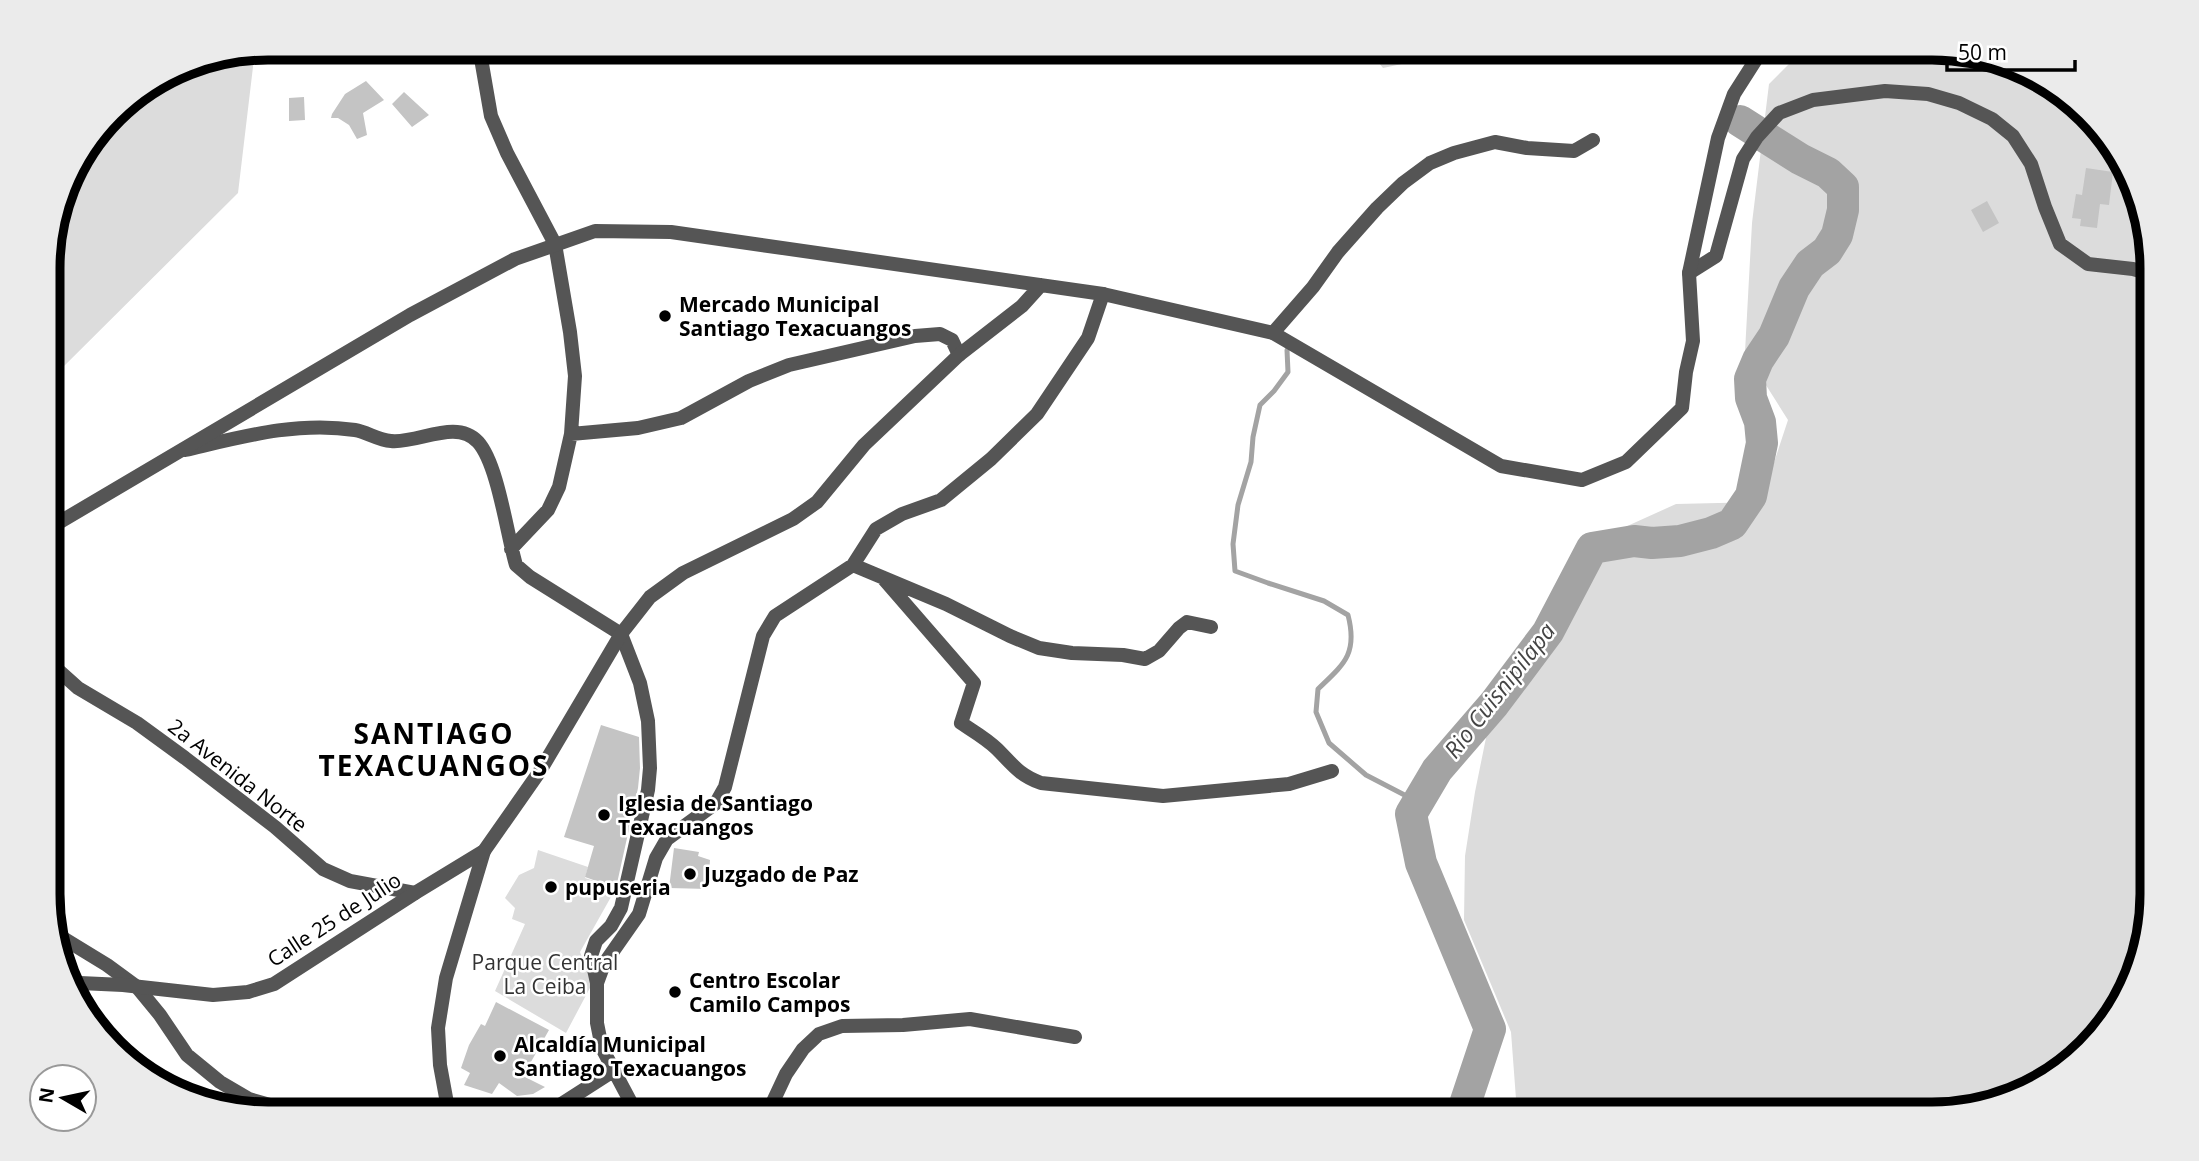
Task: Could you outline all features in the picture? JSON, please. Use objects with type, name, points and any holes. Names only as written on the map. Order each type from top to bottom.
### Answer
[{"type":"street","points":[[481,60],[491,116],[507,153],[555,244],[575,376],[571,434],[559,487],[548,510],[511,549]]},
{"type":"street","points":[[60,521],[410,315],[515,259],[595,231],[671,232],[1041,285],[1103,295],[1273,334],[1501,467],[1582,480],[1626,462],[1682,408],[1693,341],[1689,274],[1718,138],[1734,94],[1756,60]]},
{"type":"street","points":[[1689,274],[1716,256],[1742,159],[1779,113],[1813,100],[1885,91],[1928,94],[1959,103],[1992,119],[2013,136],[2031,164],[2060,244],[2088,264],[2140,271]]},
{"type":"street","points":[[1273,334],[1377,208],[1403,183],[1430,163],[1454,153],[1495,142],[1528,148],[1574,151],[1593,140]]},
{"type":"street","points":[[447,1102],[440,1065],[438,1028],[446,978],[484,851],[540,771],[621,634],[650,597],[683,573],[793,519],[817,502],[864,444],[959,355],[1023,306],[1041,285]]},
{"type":"street","points":[[597,983],[604,964],[639,914],[656,858],[667,839],[716,803],[725,787],[763,636],[775,617],[853,565],[876,529],[902,514],[941,500],[991,459],[1037,414],[1088,338],[1103,295]]},
{"type":"street","points":[[571,434],[638,428],[681,418],[749,381],[789,365],[915,336],[940,334],[952,340],[959,355]]},
{"type":"street","points":[[184,450],[258,433],[299,428],[356,430],[393,441],[446,432],[465,434],[478,442],[488,459],[516,565],[530,577],[621,634],[640,683],[648,721],[648,790],[621,908],[611,926],[596,941],[591,956],[597,983],[597,1023],[602,1048],[630,1102]]},
{"type":"street","points":[[853,565],[946,604],[1039,648],[1145,659],[1159,651],[1187,622],[1211,627]]},
{"type":"street","points":[[881,577],[974,683],[961,723],[996,748],[1026,777],[1041,783],[1163,796],[1289,784],[1332,771]]},
{"type":"street","name":"2a Avenida Norte","points":[[60,672],[78,688],[136,723],[185,758],[275,827],[323,869],[350,881],[415,892]]},
{"type":"street","name":"Calle 25 de Julio","points":[[80,983],[213,995],[248,992],[274,984],[415,892],[484,851]]},
{"type":"street","points":[[65,940],[137,987],[187,1055],[239,1100]]},
{"type":"street","points":[[773,1102],[786,1074],[803,1049],[819,1034],[842,1026],[903,1025],[970,1018],[1075,1037]]},
{"type":"street","points":[[564,1102],[613,1071]]},
{"type":"green space","points":[[1377,60],[1421,60],[1383,68]]},
{"type":"green space","points":[[1793,60],[1931,60],[1958,61],[1985,67],[2023,81],[2069,111],[2096,141],[2124,188],[2138,241],[2140,268],[2140,893],[2135,934],[2118,985],[2088,1031],[2069,1050],[2047,1066],[1998,1090],[1945,1101],[1516,1101],[1511,1032],[1464,920],[1465,856],[1488,728],[1552,651],[1603,537],[1676,504],[1761,502],[1788,420],[1745,352],[1752,223],[1769,84]]},
{"type":"green space","points":[[254,61],[238,193],[60,370],[60,254],[67,214],[75,188],[87,164],[111,130],[130,111],[176,81],[214,67]]},
{"type":"green space","name":"Parque Central La Ceiba","points":[[538,850],[588,867],[585,878],[616,888],[580,952],[592,984],[566,1033],[495,991],[525,924],[512,919],[515,908],[505,898],[519,875],[534,868]]},
{"type":"building","points":[[366,81],[384,100],[363,113],[367,135],[357,139],[349,125],[338,118],[331,118],[345,94]]},
{"type":"building","points":[[404,92],[429,115],[412,127],[392,104]]},
{"type":"building","points":[[304,97],[305,120],[289,121],[289,98]]},
{"type":"building","points":[[2086,168],[2113,172],[2109,205],[2100,204],[2097,228],[2080,226],[2081,219],[2072,218],[2076,194],[2082,195]]},
{"type":"building","points":[[1987,201],[1999,223],[1983,232],[1971,210]]},
{"type":"building","name":"Iglesia de Santiago Texacuangos","points":[[601,725],[639,737],[638,788],[616,888],[585,877],[594,846],[564,837]]},
{"type":"building","name":"Juzgado de Paz","points":[[674,848],[699,852],[698,856],[710,860],[708,889],[669,888]]},
{"type":"building","name":"Alcaldía Municipal Santiago Texacuangos","points":[[496,1002],[549,1030],[523,1076],[545,1087],[533,1094],[517,1096],[499,1083],[492,1094],[464,1085],[470,1073],[461,1068],[469,1045],[481,1024],[485,1026]]},
{"type":"waterway","name":"Rio Cuisnipilapa","points":[[1466,1101],[1490,1029],[1421,863],[1411,814],[1437,770],[1494,704],[1548,632],[1592,548],[1634,541],[1680,541],[1711,533],[1732,524],[1751,496],[1762,443],[1760,422],[1751,398],[1750,379],[1758,360],[1774,336],[1794,288],[1810,264],[1827,251],[1837,235],[1843,210],[1843,187],[1828,173],[1800,159],[1740,121]]},
{"type":"waterway","points":[[1287,350],[1288,372],[1260,405],[1251,462],[1238,505],[1233,544],[1235,571],[1324,601],[1348,615],[1351,628],[1350,649],[1342,665],[1318,689],[1316,712],[1329,743],[1366,775],[1418,802]]},
{"type":"place","name":"Mercado Municipal Santiago Texacuangos","points":[[665,316]]},
{"type":"place","name":"Iglesia de Santiago Texacuangos","points":[[604,815]]},
{"type":"place","name":"Juzgado de Paz","points":[[690,874]]},
{"type":"place","name":"pupuseria","points":[[551,887]]},
{"type":"place","name":"Centro Escolar Camilo Campos","points":[[675,992]]},
{"type":"place","name":"Alcaldía Municipal Santiago Texacuangos","points":[[500,1056]]},
{"type":"district","name":"SANTIAGO TEXACUANGOS","points":[[434,749]]}]
